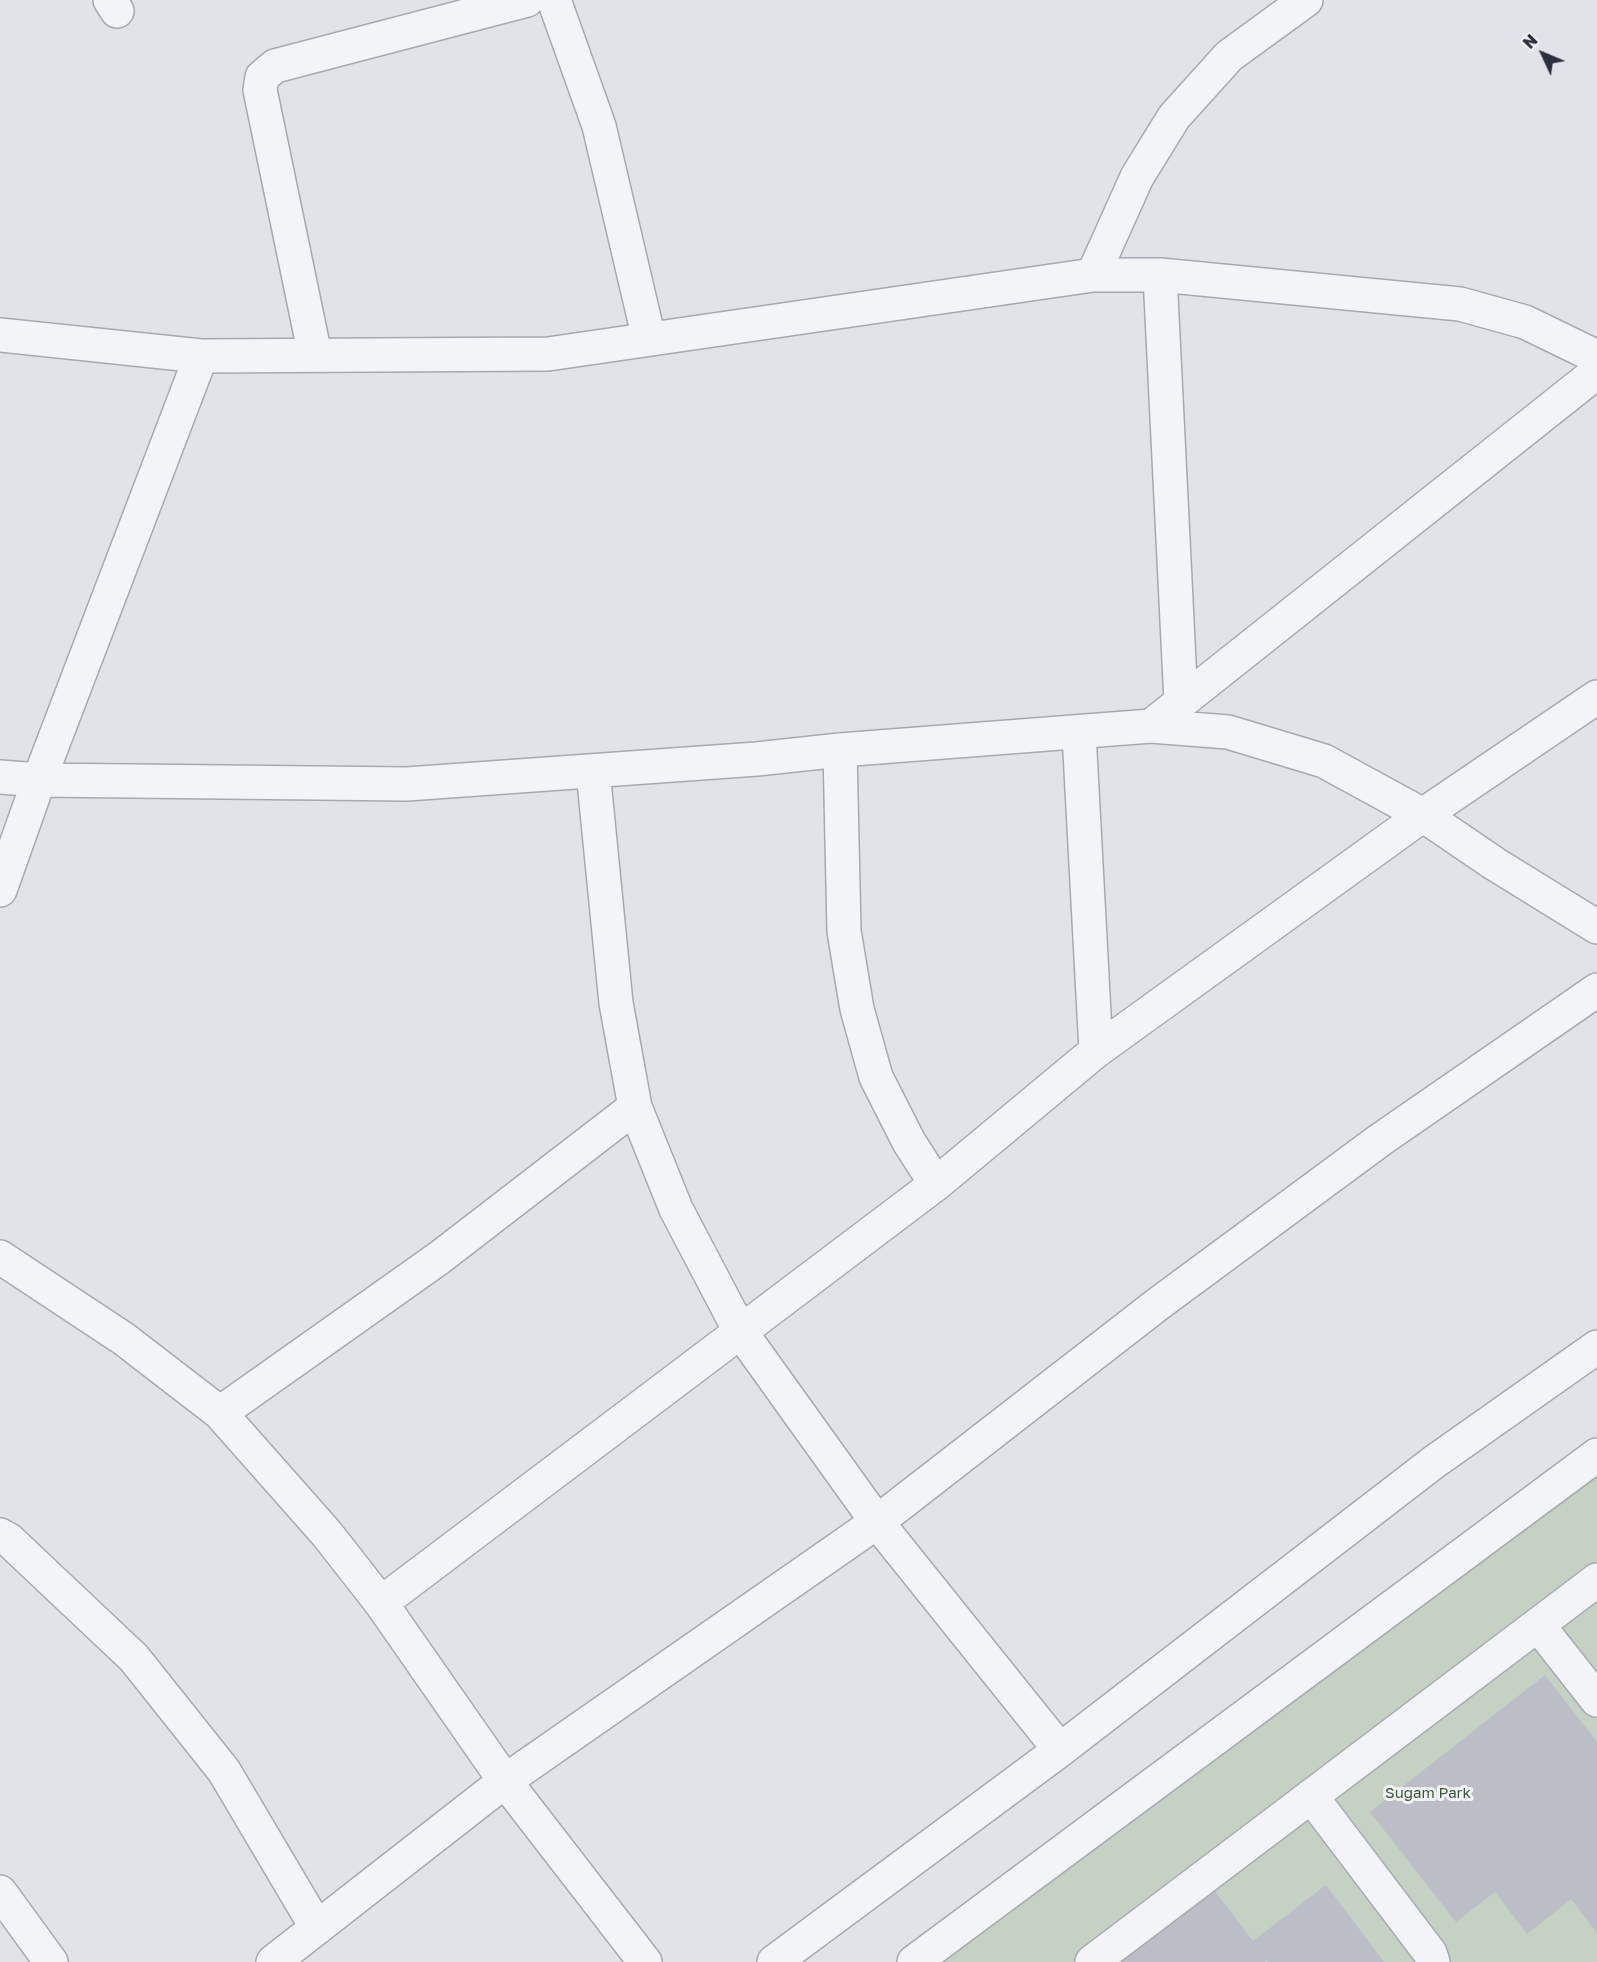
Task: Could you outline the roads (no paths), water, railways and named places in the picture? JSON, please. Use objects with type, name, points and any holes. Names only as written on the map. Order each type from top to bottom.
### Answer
[{"type":"street","points":[[315,355],[260,90],[262,77],[275,66],[527,0]]},
{"type":"street","points":[[554,0],[599,126],[649,339]]},
{"type":"street","points":[[1093,275],[1137,177],[1174,117],[1229,56],[1306,0]]},
{"type":"street","points":[[0,335],[201,356],[548,354],[1093,275],[1160,275],[1460,304],[1525,322],[1597,357]]},
{"type":"street","points":[[1160,275],[1180,702]]},
{"type":"street","points":[[0,890],[39,780],[201,356]]},
{"type":"street","points":[[1151,726],[1597,372]]},
{"type":"street","points":[[381,1603],[936,1184],[1096,1051],[1423,816],[1597,697]]},
{"type":"street","points":[[0,777],[39,780],[406,784],[757,759],[840,750],[1151,726],[1228,732],[1324,761],[1423,816],[1597,927]]},
{"type":"street","points":[[1079,732],[1096,1051]]},
{"type":"street","points":[[840,750],[844,931],[856,1008],[876,1077],[909,1142],[936,1184]]},
{"type":"street","points":[[593,771],[616,1003],[635,1107],[676,1209],[740,1330],[876,1522],[1060,1750]]},
{"type":"street","points":[[273,1962],[506,1781],[876,1522],[1158,1304],[1380,1140],[1597,990]]},
{"type":"street","points":[[220,1413],[439,1258],[635,1107]]},
{"type":"street","points":[[0,1257],[124,1339],[220,1413],[327,1534],[381,1603],[506,1781],[645,1962]]},
{"type":"street","points":[[774,1962],[1060,1750],[1434,1462],[1597,1347]]},
{"type":"street","points":[[914,1962],[1597,1455]]},
{"type":"street","points":[[0,1535],[9,1540],[134,1658],[224,1772],[317,1928]]},
{"type":"street","points":[[1092,1962],[1597,1580]]},
{"type":"street","points":[[1538,1625],[1597,1700]]},
{"type":"street","points":[[1311,1797],[1430,1953],[1433,1962]]},
{"type":"street","points":[[0,1892],[51,1962]]},
{"type":"park label","name":"Sugam Park","points":[[1428,1793]]}]
